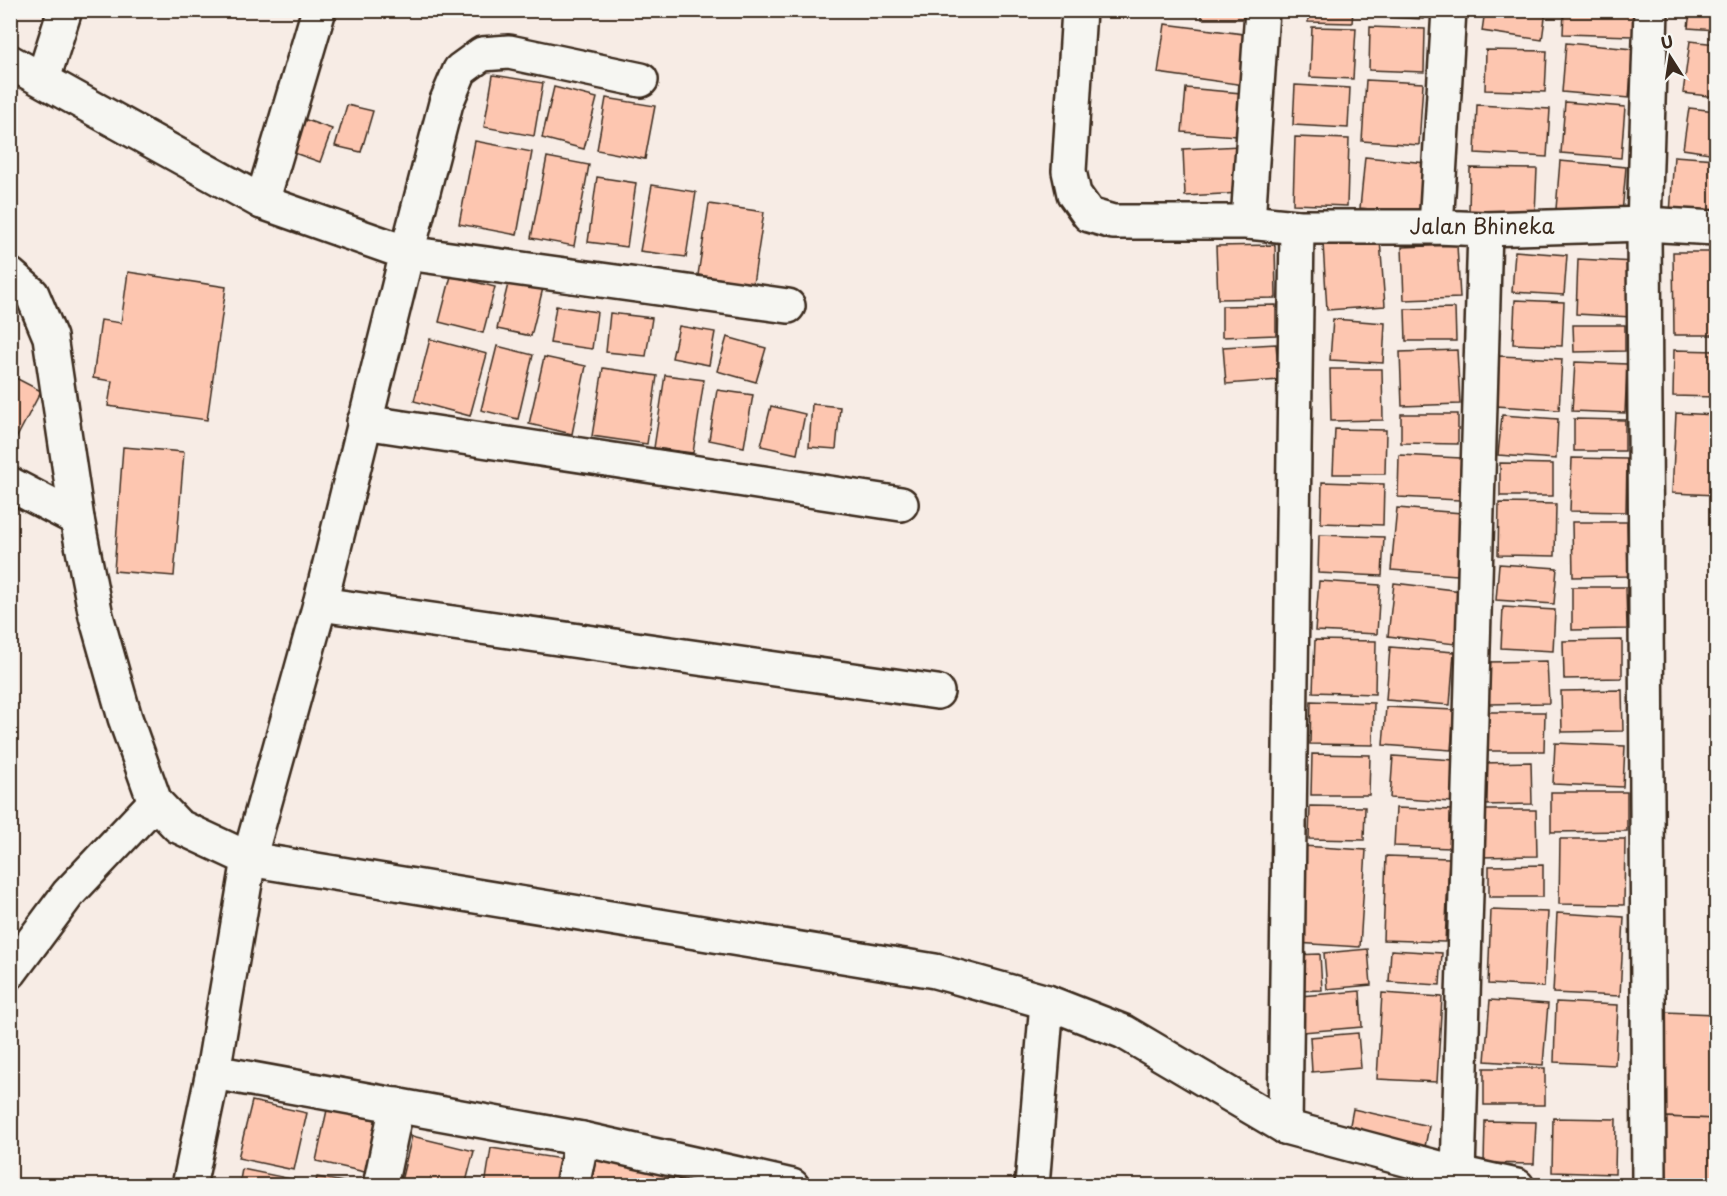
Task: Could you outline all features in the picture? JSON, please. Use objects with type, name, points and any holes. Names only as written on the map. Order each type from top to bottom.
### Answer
[{"type":"street","points":[[43,79],[65,10]]},
{"type":"street","points":[[262,202],[319,10]]},
{"type":"street","name":"Jalan Bhineka","points":[[1078,10],[1069,171],[1074,194],[1089,215],[1113,222],[1248,222],[1297,227],[1436,227],[1485,230],[1644,224],[1716,228]]},
{"type":"street","points":[[1248,222],[1262,10]]},
{"type":"street","points":[[1436,227],[1449,10]]},
{"type":"street","points":[[1649,1185],[1644,224],[1651,10]]},
{"type":"street","points":[[189,1185],[213,1072],[249,860],[320,604],[446,103],[460,70],[482,54],[509,52],[640,80]]},
{"type":"street","points":[[10,62],[262,202],[407,253],[788,306]]},
{"type":"street","points":[[1285,1127],[1297,227]]},
{"type":"street","points":[[1458,1173],[1485,230]]},
{"type":"street","points":[[10,275],[32,294],[51,337],[77,519],[96,616],[125,718],[155,802],[178,826],[249,860],[935,971],[1047,1002],[1124,1032],[1285,1127],[1458,1173],[1517,1185]]},
{"type":"street","points":[[364,422],[901,504]]},
{"type":"street","points":[[10,484],[77,519]]},
{"type":"street","points":[[320,604],[937,692]]},
{"type":"street","points":[[10,972],[68,894],[155,802]]},
{"type":"street","points":[[1032,1185],[1047,1002]]},
{"type":"street","points":[[213,1072],[582,1139],[759,1182],[792,1185]]},
{"type":"street","points":[[380,1185],[397,1105]]},
{"type":"street","points":[[572,1185],[582,1139]]},
{"type":"building","points":[[1202,10],[1245,10],[1245,19],[1202,19]]},
{"type":"building","points":[[1308,10],[1353,10],[1352,23],[1308,22]]},
{"type":"building","points":[[1370,10],[1423,10],[1423,19],[1370,16]]},
{"type":"building","points":[[1485,10],[1546,10],[1542,40],[1482,31]]},
{"type":"building","points":[[1564,10],[1634,10],[1633,36],[1563,34]]},
{"type":"building","points":[[1690,10],[1716,10],[1716,30],[1688,28]]},
{"type":"building","points":[[1165,24],[1251,35],[1244,85],[1158,73]]},
{"type":"building","points":[[1312,27],[1356,28],[1353,79],[1310,77]]},
{"type":"building","points":[[1370,27],[1425,29],[1424,72],[1369,70]]},
{"type":"building","points":[[1690,41],[1716,44],[1716,97],[1683,93]]},
{"type":"building","points":[[1566,43],[1633,49],[1629,98],[1562,92]]},
{"type":"building","points":[[1486,50],[1547,51],[1545,92],[1485,90]]},
{"type":"building","points":[[493,75],[543,83],[534,136],[484,127]]},
{"type":"building","points":[[1366,80],[1423,83],[1419,145],[1362,141]]},
{"type":"building","points":[[1295,85],[1350,88],[1348,128],[1293,125]]},
{"type":"building","points":[[554,87],[597,98],[584,149],[542,138]]},
{"type":"building","points":[[1186,88],[1241,93],[1237,136],[1182,132]]},
{"type":"building","points":[[606,98],[655,106],[645,159],[597,150]]},
{"type":"building","points":[[1565,102],[1625,107],[1621,158],[1561,153]]},
{"type":"building","points":[[347,105],[373,111],[361,152],[335,146]]},
{"type":"building","points":[[1477,105],[1550,109],[1547,157],[1475,153]]},
{"type":"building","points":[[1689,108],[1716,111],[1716,154],[1683,149]]},
{"type":"building","points":[[295,116],[332,129],[320,162],[283,149]]},
{"type":"building","points":[[1295,137],[1349,139],[1347,206],[1293,204]]},
{"type":"building","points":[[475,141],[532,152],[517,235],[459,224]]},
{"type":"building","points":[[1240,146],[1241,193],[1185,196],[1183,149]]},
{"type":"building","points":[[1674,156],[1716,159],[1716,217],[1670,214]]},
{"type":"building","points":[[547,157],[589,165],[574,246],[531,238]]},
{"type":"building","points":[[1365,157],[1426,163],[1422,214],[1360,208]]},
{"type":"building","points":[[1560,161],[1626,167],[1622,214],[1556,209]]},
{"type":"building","points":[[1470,168],[1537,169],[1535,213],[1469,211]]},
{"type":"building","points":[[597,177],[636,183],[627,247],[588,242]]},
{"type":"building","points":[[652,185],[696,192],[686,257],[640,251]]},
{"type":"building","points":[[709,204],[764,212],[753,284],[698,275]]},
{"type":"building","points":[[1380,240],[1385,306],[1327,310],[1323,244]]},
{"type":"building","points":[[1275,245],[1276,298],[1218,299],[1216,246]]},
{"type":"building","points":[[1457,245],[1460,298],[1404,300],[1402,247]]},
{"type":"building","points":[[1515,251],[1567,255],[1564,295],[1512,292]]},
{"type":"building","points":[[1673,252],[1716,252],[1716,335],[1674,335]]},
{"type":"building","points":[[1578,259],[1635,262],[1632,317],[1576,314]]},
{"type":"building","points":[[128,272],[226,287],[207,420],[108,406],[112,381],[93,378],[101,320],[121,323]]},
{"type":"building","points":[[451,276],[495,287],[483,333],[439,322]]},
{"type":"building","points":[[509,280],[543,288],[531,336],[497,329]]},
{"type":"building","points":[[10,291],[24,297],[10,327]]},
{"type":"building","points":[[1515,300],[1564,302],[1562,346],[1513,344]]},
{"type":"building","points":[[1276,305],[1276,335],[1222,337],[1222,306]]},
{"type":"building","points":[[556,306],[597,312],[592,349],[550,343]]},
{"type":"building","points":[[1455,308],[1456,341],[1406,341],[1405,309]]},
{"type":"building","points":[[610,313],[652,318],[646,356],[606,352]]},
{"type":"building","points":[[1333,319],[1385,323],[1383,363],[1330,360]]},
{"type":"building","points":[[1573,325],[1625,325],[1625,351],[1574,352]]},
{"type":"building","points":[[679,326],[715,332],[709,365],[672,358]]},
{"type":"building","points":[[727,337],[766,348],[756,382],[717,371]]},
{"type":"building","points":[[430,339],[487,354],[470,416],[414,401]]},
{"type":"building","points":[[1276,344],[1279,380],[1226,384],[1223,347]]},
{"type":"building","points":[[497,346],[533,355],[518,419],[481,410]]},
{"type":"building","points":[[1457,350],[1460,404],[1402,406],[1400,352]]},
{"type":"building","points":[[1674,350],[1716,351],[1716,397],[1673,396]]},
{"type":"building","points":[[1499,356],[1562,359],[1559,410],[1496,406]]},
{"type":"building","points":[[544,357],[586,366],[572,434],[529,424]]},
{"type":"building","points":[[1575,362],[1627,364],[1625,413],[1572,411]]},
{"type":"building","points":[[603,368],[657,376],[647,444],[592,436]]},
{"type":"building","points":[[1330,369],[1382,369],[1383,420],[1331,421]]},
{"type":"building","points":[[10,375],[41,391],[17,437],[10,434]]},
{"type":"building","points":[[665,375],[704,380],[693,453],[654,448]]},
{"type":"building","points":[[717,390],[753,395],[744,447],[709,440]]},
{"type":"building","points":[[812,404],[840,407],[836,449],[809,447]]},
{"type":"building","points":[[771,406],[805,414],[797,454],[761,446]]},
{"type":"building","points":[[1676,413],[1716,415],[1716,495],[1672,493]]},
{"type":"building","points":[[1401,414],[1458,414],[1458,444],[1401,443]]},
{"type":"building","points":[[1502,415],[1558,419],[1556,459],[1498,455]]},
{"type":"building","points":[[1574,419],[1625,420],[1625,451],[1574,451]]},
{"type":"building","points":[[1335,429],[1386,430],[1385,474],[1333,474]]},
{"type":"building","points":[[123,447],[184,452],[174,576],[114,571]]},
{"type":"building","points":[[1399,455],[1461,458],[1459,500],[1398,497]]},
{"type":"building","points":[[1572,458],[1627,459],[1626,512],[1570,511]]},
{"type":"building","points":[[1500,463],[1553,464],[1553,496],[1500,496]]},
{"type":"building","points":[[1322,482],[1384,484],[1383,525],[1321,523]]},
{"type":"building","points":[[1499,503],[1556,504],[1555,556],[1498,555]]},
{"type":"building","points":[[1397,508],[1462,513],[1457,575],[1391,570]]},
{"type":"building","points":[[1572,522],[1627,522],[1628,576],[1573,577]]},
{"type":"building","points":[[1319,535],[1384,537],[1382,576],[1318,573]]},
{"type":"building","points":[[1499,564],[1557,568],[1554,604],[1496,600]]},
{"type":"building","points":[[1319,581],[1380,585],[1377,634],[1315,631]]},
{"type":"building","points":[[1394,583],[1462,591],[1455,644],[1388,636]]},
{"type":"building","points":[[1572,587],[1626,587],[1627,629],[1572,630]]},
{"type":"building","points":[[1503,607],[1555,610],[1553,651],[1501,648]]},
{"type":"building","points":[[1315,640],[1376,641],[1375,694],[1313,692]]},
{"type":"building","points":[[1622,640],[1622,678],[1564,679],[1563,641]]},
{"type":"building","points":[[1390,647],[1454,652],[1450,705],[1386,700]]},
{"type":"building","points":[[1547,661],[1549,703],[1489,704],[1487,662]]},
{"type":"building","points":[[1622,690],[1623,731],[1562,732],[1561,691]]},
{"type":"building","points":[[1311,701],[1374,703],[1373,745],[1310,744]]},
{"type":"building","points":[[1386,707],[1454,710],[1451,750],[1383,745]]},
{"type":"building","points":[[1483,712],[1545,712],[1544,751],[1484,751]]},
{"type":"building","points":[[1555,743],[1625,746],[1623,787],[1553,784]]},
{"type":"building","points":[[1312,754],[1370,755],[1369,795],[1311,795]]},
{"type":"building","points":[[1393,756],[1454,760],[1451,802],[1390,798]]},
{"type":"building","points":[[1531,762],[1532,804],[1483,805],[1482,763]]},
{"type":"building","points":[[1551,792],[1627,792],[1627,831],[1551,832]]},
{"type":"building","points":[[1310,806],[1365,807],[1364,840],[1309,839]]},
{"type":"building","points":[[1396,808],[1452,810],[1451,848],[1394,846]]},
{"type":"building","points":[[1480,810],[1536,810],[1537,856],[1480,857]]},
{"type":"building","points":[[1560,839],[1625,839],[1624,905],[1559,904]]},
{"type":"building","points":[[1302,846],[1366,850],[1360,947],[1296,943]]},
{"type":"building","points":[[1386,856],[1449,858],[1445,942],[1383,940]]},
{"type":"building","points":[[1543,865],[1543,897],[1489,897],[1489,866]]},
{"type":"building","points":[[1491,910],[1548,912],[1544,987],[1488,984]]},
{"type":"building","points":[[1557,913],[1624,917],[1620,996],[1553,993]]},
{"type":"building","points":[[1368,949],[1371,985],[1327,989],[1324,953]]},
{"type":"building","points":[[1391,950],[1442,953],[1440,985],[1389,982]]},
{"type":"building","points":[[1320,954],[1322,990],[1293,991],[1292,955]]},
{"type":"building","points":[[1360,991],[1362,1027],[1303,1032],[1300,996]]},
{"type":"building","points":[[1382,993],[1442,997],[1437,1082],[1377,1079]]},
{"type":"building","points":[[1490,1000],[1548,1004],[1543,1065],[1485,1061]]},
{"type":"building","points":[[1556,1002],[1618,1005],[1615,1065],[1554,1062]]},
{"type":"building","points":[[1664,1012],[1716,1014],[1716,1119],[1660,1117]]},
{"type":"building","points":[[1358,1033],[1361,1068],[1312,1072],[1310,1037]]},
{"type":"building","points":[[1484,1068],[1545,1068],[1545,1105],[1484,1105]]},
{"type":"building","points":[[252,1101],[307,1113],[294,1170],[238,1158]]},
{"type":"building","points":[[1353,1109],[1429,1126],[1424,1152],[1348,1135]]},
{"type":"building","points":[[327,1110],[376,1120],[365,1172],[316,1161]]},
{"type":"building","points":[[1660,1117],[1716,1119],[1716,1186],[1657,1186]]},
{"type":"building","points":[[1553,1118],[1616,1119],[1615,1174],[1552,1172]]},
{"type":"building","points":[[1485,1121],[1536,1122],[1534,1164],[1484,1163]]},
{"type":"building","points":[[412,1136],[474,1151],[465,1186],[418,1186],[401,1181]]},
{"type":"building","points":[[491,1148],[562,1159],[557,1186],[485,1186]]},
{"type":"building","points":[[596,1160],[669,1174],[667,1186],[590,1186]]},
{"type":"building","points":[[242,1169],[301,1181],[300,1186],[239,1186]]},
{"type":"building","points":[[317,1177],[360,1185],[360,1186],[315,1186]]},
{"type":"building","points":[[679,1178],[715,1186],[678,1186]]}]
